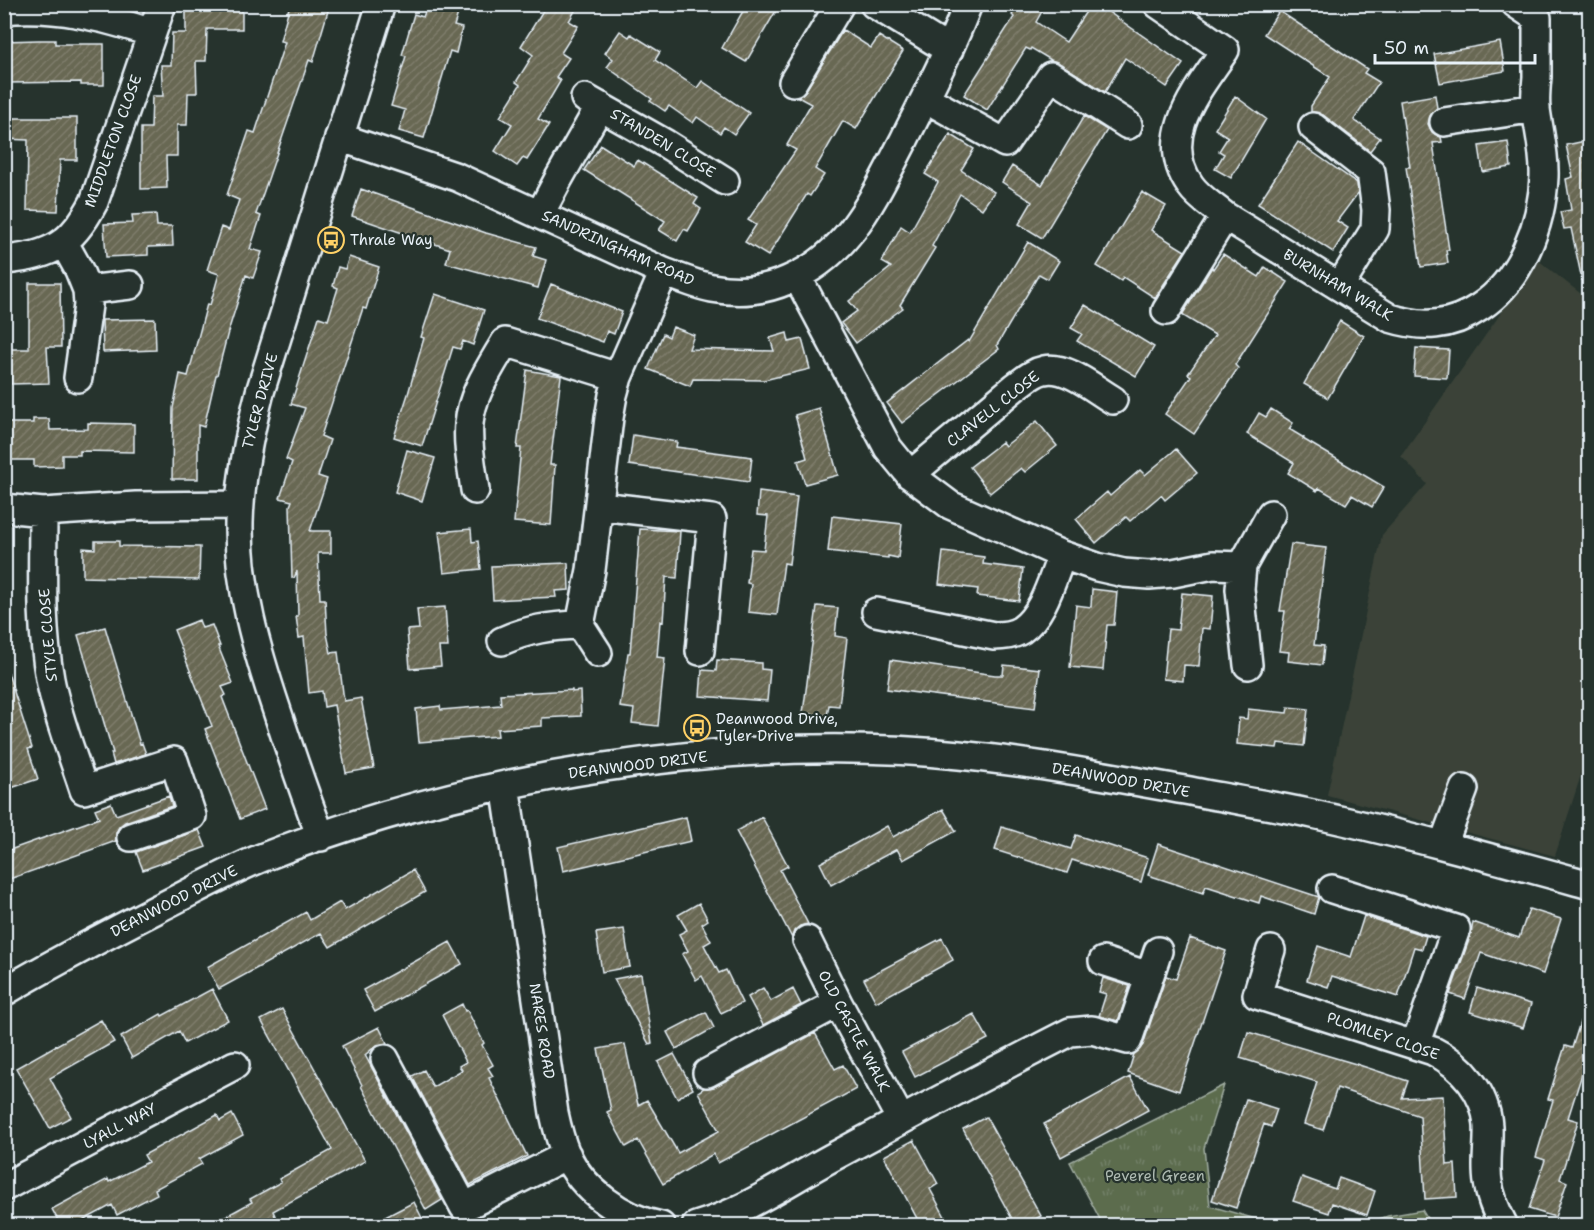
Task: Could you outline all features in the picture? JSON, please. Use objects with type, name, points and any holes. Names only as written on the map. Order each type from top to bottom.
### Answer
[{"type":"street","name":"TYLER DRIVE","points":[[321,837],[270,689],[251,620],[241,555],[240,505],[246,454],[260,392],[381,4]]},
{"type":"street","points":[[793,82],[840,4]]},
{"type":"street","points":[[874,4],[949,50]]},
{"type":"street","name":"SANDRINGHAM ROAD","points":[[339,137],[457,177],[664,272],[711,288],[745,291],[763,289],[797,276],[827,258],[851,232],[885,177],[949,50],[968,4]]},
{"type":"street","name":"BURNHAM WALK","points":[[1158,4],[1226,50],[1183,117],[1177,138],[1183,172],[1201,198],[1225,216],[1390,318],[1409,324],[1432,326],[1452,322],[1473,312],[1490,300],[1506,284],[1522,258],[1542,202],[1543,149],[1536,108],[1537,18],[1516,4]]},
{"type":"street","name":"MIDDLETON CLOSE","points":[[4,260],[38,254],[64,243],[79,227],[94,202],[162,6]]},
{"type":"street","points":[[4,10],[70,11],[101,17],[152,33]]},
{"type":"street","points":[[925,98],[1005,143],[1051,76],[1128,125]]},
{"type":"street","name":"STANDEN CLOSE","points":[[540,214],[564,168],[593,102],[725,181]]},
{"type":"street","points":[[1444,122],[1536,108]]},
{"type":"street","points":[[1313,126],[1371,172],[1376,210],[1375,229],[1340,286]]},
{"type":"street","points":[[1166,311],[1225,216]]},
{"type":"street","points":[[64,243],[87,290],[88,305],[78,378]]},
{"type":"street","points":[[598,653],[580,625],[600,506],[609,418],[618,377],[664,272]]},
{"type":"street","points":[[797,276],[888,448],[910,475],[950,505],[1062,555],[1097,567],[1149,575],[1213,565],[1242,566]]},
{"type":"street","points":[[87,290],[130,285]]},
{"type":"street","points":[[475,490],[469,442],[471,407],[505,342],[618,377]]},
{"type":"street","name":"CLAVELL CLOSE","points":[[910,475],[1015,387],[1043,370],[1066,372],[1113,400]]},
{"type":"street","points":[[4,508],[43,512],[136,506],[240,505]]},
{"type":"street","points":[[600,506],[712,519],[700,651]]},
{"type":"street","name":"STYLE CLOSE","points":[[43,512],[43,620],[46,648],[58,710],[84,789],[174,761],[192,816],[131,837]]},
{"type":"street","points":[[1248,665],[1240,589],[1242,566],[1271,514]]},
{"type":"street","points":[[876,612],[993,636],[1009,635],[1020,630],[1038,611],[1062,555]]},
{"type":"street","points":[[502,641],[539,627],[580,625]]},
{"type":"street","name":"DEANWOOD DRIVE","points":[[4,992],[92,942],[209,882],[259,859],[321,837],[403,811],[506,786],[620,766],[748,753],[850,750],[956,755],[1132,780],[1315,814],[1443,845],[1590,885]]},
{"type":"street","name":"NARES ROAD","points":[[506,786],[554,1113],[560,1137],[576,1172],[599,1196],[632,1216],[661,1226]]},
{"type":"street","points":[[1443,845],[1464,789]]},
{"type":"street","points":[[1332,889],[1456,930],[1415,1045]]},
{"type":"street","name":"OLD CASTLE WALK","points":[[807,940],[901,1120]]},
{"type":"street","name":"PLOMLEY CLOSE","points":[[1271,950],[1257,994],[1415,1045],[1445,1057],[1457,1065],[1476,1088],[1488,1124],[1487,1180],[1491,1199],[1504,1226]]},
{"type":"street","points":[[696,1226],[745,1206],[901,1120],[1070,1032],[1092,1030],[1128,1040],[1158,951]]},
{"type":"street","points":[[1103,961],[1149,976]]},
{"type":"street","points":[[707,1073],[838,1003]]},
{"type":"street","points":[[385,1059],[464,1207],[567,1155]]},
{"type":"street","name":"LYALL WAY","points":[[4,1187],[235,1065]]},
{"type":"shaded area","points":[[1538,260],[1590,301],[1589,750],[1555,856],[1327,795],[1382,535],[1427,484],[1401,456]]},
{"type":"green space","name":"Peverel Green","points":[[1224,1085],[1204,1148],[1210,1206],[1277,1225],[1103,1225],[1070,1162]]},
{"type":"green space","points":[[1422,1210],[1431,1225],[1331,1225],[1367,1223],[1388,1216]]},
{"type":"building","points":[[186,4],[242,4],[242,29],[207,29],[206,61],[196,61],[197,93],[188,93],[187,125],[177,125],[177,156],[166,156],[167,188],[141,189],[141,128],[151,128],[152,96],[163,96],[161,65],[171,65],[172,33],[186,33]]},
{"type":"building","points":[[290,4],[330,4],[313,62],[309,60],[256,214],[261,216],[250,249],[262,252],[253,278],[246,275],[216,375],[204,427],[198,425],[198,479],[172,479],[173,408],[180,374],[188,376],[207,304],[210,305],[219,274],[207,270],[221,227],[229,230],[239,200],[227,195],[249,131],[255,133],[285,42],[280,41]]},
{"type":"building","points":[[428,4],[461,4],[454,26],[462,28],[456,53],[450,51],[424,138],[399,131],[405,110],[391,106],[406,56],[402,55],[414,14],[423,17]]},
{"type":"building","points":[[547,4],[579,4],[569,21],[578,26],[561,53],[569,58],[556,77],[561,80],[538,119],[549,125],[527,160],[523,158],[517,166],[495,151],[512,124],[500,117],[520,85],[516,82],[533,55],[521,46]]},
{"type":"building","points":[[747,4],[780,4],[746,62],[722,48]]},
{"type":"building","points":[[1019,4],[1046,4],[1036,22],[1066,42],[1091,4],[1097,4],[1183,64],[1167,87],[1125,58],[1105,92],[1059,63],[1031,48],[1030,50],[1026,48],[987,110],[964,95],[1014,17],[1012,15]]},
{"type":"building","points":[[1279,11],[1367,69],[1364,73],[1379,82],[1354,120],[1380,138],[1370,151],[1323,115],[1311,112],[1311,106],[1330,77],[1264,34]]},
{"type":"building","points":[[843,30],[871,48],[879,36],[903,51],[856,129],[843,121],[815,169],[824,175],[810,196],[807,194],[768,256],[745,242],[756,225],[748,220],[796,150],[787,145],[811,104],[798,97],[806,90]]},
{"type":"building","points":[[620,31],[629,37],[631,34],[660,52],[655,60],[697,88],[702,81],[749,113],[734,134],[724,127],[720,133],[697,117],[693,123],[669,106],[665,111],[607,67],[613,59],[605,53]]},
{"type":"building","points":[[55,40],[55,44],[104,44],[104,85],[81,85],[81,82],[6,83],[4,41]]},
{"type":"building","points":[[1500,42],[1505,71],[1440,83],[1434,54]]},
{"type":"building","points":[[1435,95],[1437,108],[1430,116],[1428,124],[1432,132],[1441,137],[1442,142],[1433,143],[1449,250],[1446,250],[1448,263],[1421,267],[1406,167],[1410,167],[1400,101]]},
{"type":"building","points":[[1235,96],[1266,119],[1231,178],[1215,169],[1224,154],[1219,151],[1228,137],[1215,129]]},
{"type":"building","points":[[1084,116],[1107,130],[1042,238],[1019,224],[1032,202],[1002,182],[1012,166],[1042,185]]},
{"type":"building","points":[[4,118],[77,118],[77,160],[60,160],[58,211],[27,210],[28,140],[4,139]]},
{"type":"building","points":[[950,134],[974,149],[961,170],[994,192],[982,209],[960,194],[932,246],[935,248],[900,305],[903,308],[856,343],[841,323],[857,311],[849,301],[891,267],[882,262],[901,226],[910,232],[938,182],[925,174]]},
{"type":"building","points":[[1590,140],[1590,279],[1582,280],[1571,228],[1564,229],[1560,212],[1571,210],[1566,179],[1573,177],[1566,145]]},
{"type":"building","points":[[1298,142],[1357,183],[1358,193],[1337,221],[1348,228],[1333,252],[1258,204]]},
{"type":"building","points":[[1508,142],[1511,167],[1483,172],[1479,146]]},
{"type":"building","points":[[601,145],[634,166],[638,160],[698,198],[694,204],[701,209],[688,231],[684,229],[677,241],[659,230],[665,221],[584,170]]},
{"type":"building","points":[[361,189],[486,233],[536,247],[533,256],[546,260],[538,288],[446,263],[450,249],[352,216]]},
{"type":"building","points":[[1142,192],[1166,206],[1151,230],[1185,251],[1155,298],[1123,277],[1121,281],[1097,266]]},
{"type":"building","points":[[156,214],[157,226],[172,226],[173,246],[148,247],[148,255],[106,257],[104,224],[133,223],[132,215]]},
{"type":"building","points":[[1028,242],[1059,261],[1048,279],[1039,274],[997,345],[999,349],[902,423],[887,403],[968,340],[969,342]]},
{"type":"building","points":[[1223,254],[1259,277],[1265,267],[1288,282],[1235,365],[1238,368],[1194,434],[1165,414],[1191,376],[1188,374],[1215,335],[1182,315],[1212,267],[1213,269]]},
{"type":"building","points":[[349,257],[379,267],[366,309],[363,308],[321,436],[330,440],[318,476],[327,479],[310,531],[331,531],[331,553],[318,553],[320,599],[325,599],[327,634],[331,653],[338,652],[344,701],[361,698],[374,768],[346,773],[334,705],[324,707],[322,691],[309,693],[304,637],[299,638],[296,616],[298,616],[297,571],[292,578],[290,506],[292,501],[280,498],[292,462],[286,459],[305,408],[291,404],[319,317],[328,320],[338,288],[333,286],[338,267],[345,269]]},
{"type":"building","points":[[29,283],[60,283],[61,347],[47,347],[49,383],[11,384],[10,349],[29,349]]},
{"type":"building","points":[[551,284],[622,312],[614,334],[607,331],[603,342],[537,318]]},
{"type":"building","points":[[435,294],[484,310],[473,345],[463,341],[460,349],[453,347],[422,446],[394,437]]},
{"type":"building","points":[[1085,305],[1154,347],[1136,376],[1077,341],[1082,334],[1071,328]]},
{"type":"building","points":[[155,319],[156,350],[103,352],[102,320]]},
{"type":"building","points":[[1340,321],[1364,336],[1328,398],[1304,384]]},
{"type":"building","points":[[673,327],[694,335],[689,349],[774,351],[770,338],[787,333],[789,342],[802,339],[810,369],[764,380],[693,379],[690,386],[648,369],[663,334],[669,337]]},
{"type":"building","points":[[1416,348],[1449,350],[1447,378],[1414,376]]},
{"type":"building","points":[[527,370],[561,376],[550,465],[555,465],[551,525],[514,522],[521,448],[517,448]]},
{"type":"building","points":[[819,408],[838,475],[805,484],[798,461],[807,458],[795,415]]},
{"type":"building","points":[[1271,409],[1293,423],[1289,429],[1303,439],[1384,487],[1372,507],[1352,495],[1346,504],[1319,488],[1317,491],[1288,473],[1294,463],[1247,434],[1259,413],[1266,417]]},
{"type":"building","points":[[33,419],[49,419],[50,430],[88,429],[88,423],[134,424],[134,452],[80,451],[80,455],[62,455],[62,466],[34,467],[34,460],[4,460],[4,423],[33,423]]},
{"type":"building","points":[[1037,421],[1057,446],[1025,472],[1021,468],[990,493],[970,467],[1002,442],[1005,446]]},
{"type":"building","points":[[633,435],[677,442],[676,447],[752,457],[749,482],[629,465]]},
{"type":"building","points":[[1176,449],[1197,473],[1165,500],[1161,495],[1130,521],[1126,517],[1096,543],[1076,519],[1107,492],[1110,496],[1140,470],[1145,475]]},
{"type":"building","points":[[407,450],[435,458],[422,501],[395,492]]},
{"type":"building","points":[[759,492],[797,497],[789,564],[784,563],[777,615],[748,612],[751,584],[747,583],[751,549],[764,550],[768,516],[757,515]]},
{"type":"building","points":[[832,516],[902,524],[898,558],[828,551]]},
{"type":"building","points":[[471,529],[472,542],[478,541],[481,569],[444,573],[439,532]]},
{"type":"building","points":[[640,529],[680,531],[677,578],[666,577],[663,622],[660,621],[657,657],[665,658],[658,726],[632,723],[634,709],[620,707],[628,653],[630,653]]},
{"type":"building","points":[[95,541],[119,541],[119,546],[200,547],[199,580],[83,577],[83,548],[95,549]]},
{"type":"building","points":[[1291,544],[1326,548],[1314,645],[1324,646],[1322,665],[1288,661],[1289,652],[1279,651],[1285,611],[1280,611]]},
{"type":"building","points":[[943,552],[984,557],[983,564],[1023,569],[1019,601],[977,596],[978,589],[939,584]]},
{"type":"building","points":[[568,563],[569,590],[555,591],[556,597],[493,600],[491,566]]},
{"type":"building","points":[[1092,589],[1117,592],[1114,625],[1107,625],[1103,670],[1070,667],[1076,605],[1091,607]]},
{"type":"building","points":[[1182,593],[1213,596],[1210,629],[1202,628],[1199,666],[1184,665],[1183,681],[1163,679],[1168,629],[1178,630]]},
{"type":"building","points":[[817,606],[838,608],[835,636],[847,638],[839,706],[829,705],[827,716],[803,713]]},
{"type":"building","points":[[445,607],[448,647],[439,647],[441,666],[410,669],[407,630],[419,629],[417,609]]},
{"type":"building","points":[[199,620],[202,628],[212,625],[233,683],[222,687],[226,695],[222,697],[265,809],[240,819],[205,729],[212,726],[174,630]]},
{"type":"building","points":[[105,627],[140,744],[142,743],[146,754],[114,764],[111,753],[113,753],[78,635]]},
{"type":"building","points":[[717,660],[761,663],[761,669],[770,670],[767,701],[700,696],[702,670],[716,671]]},
{"type":"building","points":[[891,660],[995,675],[1003,675],[1004,665],[1040,669],[1035,708],[887,689]]},
{"type":"building","points":[[8,673],[32,748],[28,749],[38,779],[11,788],[4,771],[4,674]]},
{"type":"building","points":[[572,690],[572,692],[580,691],[581,716],[542,718],[542,726],[497,729],[498,736],[419,742],[416,709],[440,706],[441,710],[501,705],[500,694]]},
{"type":"building","points":[[1288,707],[1308,709],[1304,746],[1278,743],[1277,748],[1237,744],[1239,718],[1247,719],[1248,709],[1287,713]]},
{"type":"building","points":[[169,796],[172,806],[125,822],[116,833],[116,841],[4,881],[4,852],[99,818],[95,809],[111,803],[116,815]]},
{"type":"building","points":[[943,809],[956,831],[903,860],[897,849],[831,885],[820,863],[887,826],[893,837]]},
{"type":"building","points":[[686,817],[691,841],[563,871],[558,847]]},
{"type":"building","points":[[762,817],[788,866],[780,870],[808,924],[794,931],[792,938],[736,831]]},
{"type":"building","points":[[1002,827],[1071,849],[1076,835],[1148,858],[1141,882],[1072,860],[1067,873],[995,850]]},
{"type":"building","points":[[199,830],[206,847],[143,870],[136,852]]},
{"type":"building","points":[[1158,844],[1319,897],[1314,914],[1261,896],[1259,903],[1206,886],[1203,893],[1148,875]]},
{"type":"building","points":[[413,870],[425,892],[330,947],[321,933],[219,989],[207,967],[306,912],[310,920],[340,902],[345,910]]},
{"type":"building","points":[[699,903],[708,920],[702,924],[711,941],[704,945],[719,973],[726,970],[742,1003],[721,1013],[702,976],[696,980],[682,954],[688,951],[679,934],[687,930],[678,915]]},
{"type":"building","points":[[1529,909],[1561,919],[1543,974],[1481,953],[1465,999],[1450,994],[1473,922],[1519,938]]},
{"type":"building","points":[[1364,916],[1426,936],[1422,949],[1414,947],[1398,997],[1332,976],[1328,987],[1307,980],[1318,946],[1351,957]]},
{"type":"building","points":[[624,929],[630,967],[602,972],[596,933]]},
{"type":"building","points":[[942,938],[953,960],[876,1002],[864,979]]},
{"type":"building","points":[[1190,938],[1226,951],[1179,1091],[1128,1073],[1134,1054],[1143,1045],[1166,976],[1176,979]]},
{"type":"building","points":[[450,942],[462,964],[375,1012],[363,990]]},
{"type":"building","points":[[641,974],[652,1043],[649,1044],[614,979]]},
{"type":"building","points":[[1103,978],[1130,986],[1118,1021],[1099,1016],[1106,994],[1099,992]]},
{"type":"building","points":[[763,988],[771,1001],[793,989],[801,1005],[763,1025],[748,997]]},
{"type":"building","points":[[1477,988],[1531,1004],[1523,1028],[1470,1012]]},
{"type":"building","points":[[212,989],[228,1020],[185,1043],[179,1031],[132,1058],[121,1037]]},
{"type":"building","points":[[1586,1003],[1590,1004],[1590,1049],[1568,1118],[1578,1121],[1560,1179],[1567,1182],[1555,1217],[1529,1209],[1545,1160],[1536,1157],[1553,1100],[1548,1099],[1565,1046],[1572,1048]]},
{"type":"building","points":[[462,1004],[484,1043],[482,1045],[493,1065],[488,1068],[493,1076],[489,1078],[527,1156],[470,1185],[412,1076],[424,1070],[433,1087],[462,1070],[459,1066],[466,1062],[442,1015]]},
{"type":"building","points":[[282,1009],[365,1161],[273,1211],[276,1218],[261,1226],[208,1226],[252,1202],[250,1199],[281,1182],[279,1179],[332,1150],[261,1020]]},
{"type":"building","points":[[706,1012],[714,1028],[676,1049],[667,1032]]},
{"type":"building","points":[[974,1014],[988,1039],[915,1077],[902,1052]]},
{"type":"building","points":[[101,1020],[114,1042],[50,1078],[71,1117],[50,1128],[16,1068]]},
{"type":"building","points":[[379,1027],[387,1043],[377,1045],[365,1055],[442,1200],[426,1210],[342,1046]]},
{"type":"building","points":[[1248,1032],[1408,1081],[1402,1098],[1443,1096],[1447,1165],[1455,1164],[1457,1197],[1425,1199],[1420,1116],[1337,1088],[1323,1130],[1304,1124],[1317,1082],[1240,1058]]},
{"type":"building","points":[[815,1033],[835,1069],[843,1065],[856,1089],[718,1163],[713,1154],[663,1184],[638,1140],[626,1147],[607,1112],[611,1110],[598,1049],[625,1044],[638,1105],[647,1100],[678,1153],[719,1131],[698,1092],[704,1088],[714,1087]]},
{"type":"building","points":[[674,1054],[693,1089],[677,1098],[658,1062]]},
{"type":"building","points":[[1130,1077],[1148,1110],[1061,1157],[1044,1124]]},
{"type":"building","points":[[1246,1099],[1277,1109],[1271,1127],[1264,1124],[1236,1208],[1212,1200]]},
{"type":"building","points":[[232,1114],[243,1135],[199,1159],[202,1164],[155,1189],[157,1194],[117,1215],[112,1205],[73,1226],[61,1226],[52,1209],[108,1179],[109,1182],[148,1162],[144,1155],[217,1115],[220,1121]]},
{"type":"building","points":[[986,1117],[1041,1216],[1023,1226],[1016,1226],[963,1129]]},
{"type":"building","points":[[914,1140],[938,1184],[930,1189],[950,1226],[921,1226],[884,1156]]},
{"type":"building","points":[[1302,1177],[1335,1189],[1339,1178],[1375,1191],[1367,1215],[1332,1203],[1329,1213],[1293,1201]]},
{"type":"building","points":[[414,1202],[426,1226],[368,1226]]},
{"type":"place","name":"Thrale Way","points":[[331,240]]},
{"type":"place","name":"Deanwood Drive, Tyler Drive","points":[[697,728]]}]
